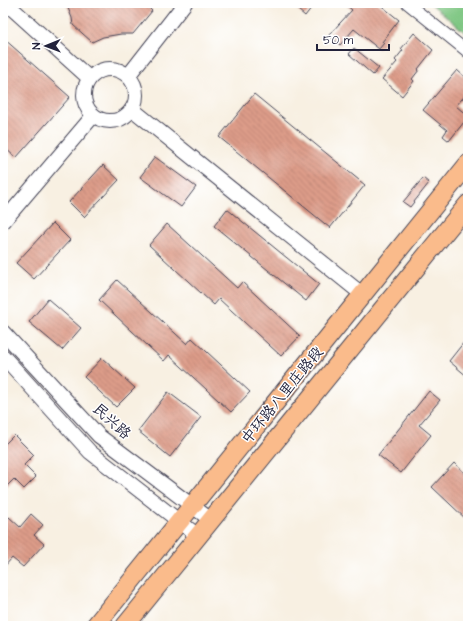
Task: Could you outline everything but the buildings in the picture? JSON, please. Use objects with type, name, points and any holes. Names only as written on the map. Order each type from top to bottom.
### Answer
[{"type":"main road","name":"中环路八里庄路段","points":[[95,626],[468,164]]},
{"type":"main road","name":"中环路八里庄路段","points":[[125,626],[468,204]]},
{"type":"street","points":[[6,3],[90,78]]},
{"type":"street","points":[[128,76],[184,3]]},
{"type":"street","points":[[407,3],[468,52]]},
{"type":"street","points":[[112,68],[120,70],[128,76],[134,83],[136,92],[136,101],[132,109],[126,116],[118,120],[101,120],[94,116],[84,102],[85,85],[90,78],[96,72],[103,69],[112,68]]},
{"type":"street","points":[[132,109],[363,295]]},
{"type":"street","points":[[3,222],[94,116]]},
{"type":"street","name":"民兴路","points":[[3,332],[99,436],[211,520]]},
{"type":"street","points":[[3,356],[90,452],[198,536]]},
{"type":"green space","points":[[430,3],[468,3],[468,35]]}]
